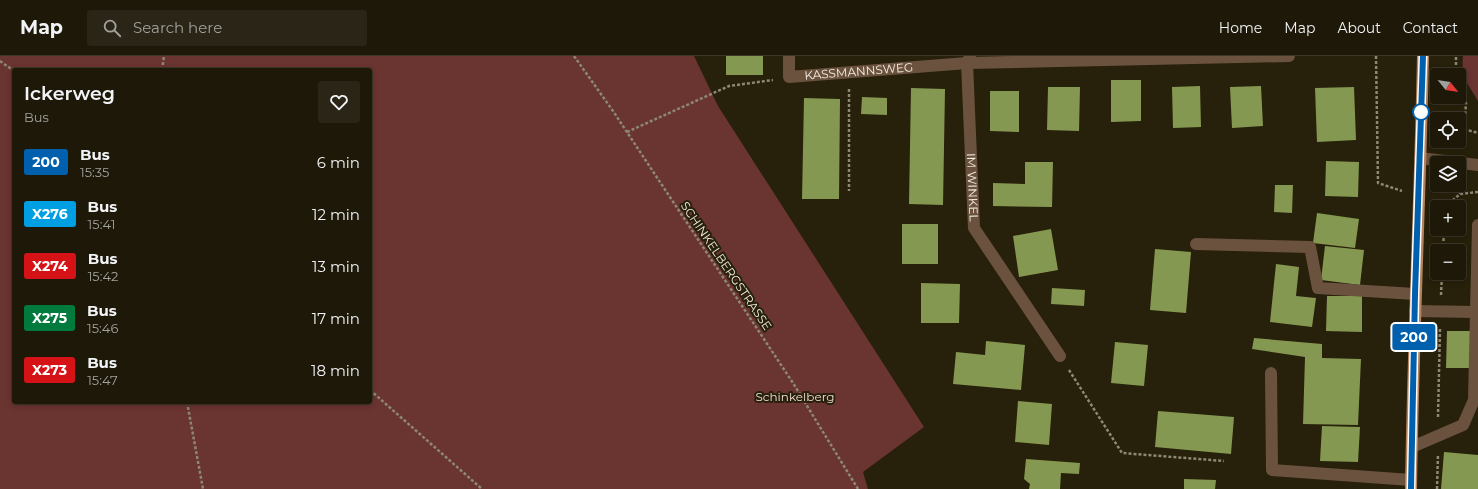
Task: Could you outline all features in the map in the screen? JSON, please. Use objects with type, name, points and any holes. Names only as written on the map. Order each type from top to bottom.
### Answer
[{"type":"main road","points":[[1411,484],[1415,294],[1423,56]]},
{"type":"street","points":[[789,56],[789,77]]},
{"type":"street","name":"KASSMANNSWEG","points":[[789,77],[848,73],[969,60],[1289,56]]},
{"type":"street","name":"IM WINKEL","points":[[969,60],[974,228],[1060,356]]},
{"type":"street","points":[[1420,158],[1478,165]]},
{"type":"street","points":[[1412,447],[1463,425],[1474,400],[1478,225]]},
{"type":"street","points":[[1196,244],[1310,247],[1318,288],[1415,294]]},
{"type":"street","points":[[1415,311],[1476,312]]},
{"type":"street","points":[[1271,373],[1272,470],[1411,484]]},
{"type":"path","points":[[162,68],[164,56]]},
{"type":"path","name":"SCHINKELBERGSTRASSE","points":[[574,56],[627,132],[794,383],[858,489]]},
{"type":"path","points":[[1376,56],[1378,183]]},
{"type":"path","points":[[1456,56],[1456,68]]},
{"type":"path","points":[[0,60],[12,69]]},
{"type":"path","points":[[848,73],[849,191]]},
{"type":"path","points":[[627,132],[729,86],[789,77]]},
{"type":"path","points":[[1466,130],[1478,133]]},
{"type":"path","points":[[1453,200],[1460,194],[1478,192]]},
{"type":"path","points":[[1438,489],[1442,280]]},
{"type":"path","points":[[1060,356],[1122,453],[1224,461]]},
{"type":"path","points":[[372,392],[482,489]]},
{"type":"path","points":[[187,404],[204,489]]},
{"type":"green space","name":"Schinkelberg","points":[[0,56],[694,56],[718,106],[924,427],[863,472],[868,489],[0,489]]},
{"type":"green space","points":[[1463,56],[1478,56],[1478,101],[1466,82],[1466,68],[1462,68]]},
{"type":"building","points":[[726,56],[763,56],[763,75],[726,75]]},
{"type":"building","points":[[1111,80],[1141,80],[1141,121],[1111,122]]},
{"type":"building","points":[[1200,86],[1201,127],[1173,128],[1172,87]]},
{"type":"building","points":[[1261,86],[1263,126],[1232,128],[1230,87]]},
{"type":"building","points":[[1048,87],[1080,87],[1079,131],[1047,130]]},
{"type":"building","points":[[1354,87],[1356,140],[1317,142],[1315,88]]},
{"type":"building","points":[[911,88],[945,89],[943,205],[909,204]]},
{"type":"building","points":[[990,91],[1019,91],[1019,132],[990,131]]},
{"type":"building","points":[[862,97],[887,98],[887,115],[861,114]]},
{"type":"building","points":[[804,98],[840,99],[839,199],[802,199]]},
{"type":"building","points":[[1326,161],[1359,162],[1358,197],[1325,196]]},
{"type":"building","points":[[1025,162],[1053,162],[1052,207],[993,206],[993,183],[1025,184]]},
{"type":"building","points":[[1275,185],[1293,185],[1292,213],[1274,212]]},
{"type":"building","points":[[1317,213],[1359,219],[1355,248],[1313,243]]},
{"type":"building","points":[[902,224],[938,224],[938,264],[902,264]]},
{"type":"building","points":[[1051,229],[1058,270],[1019,277],[1013,236]]},
{"type":"building","points":[[1325,246],[1364,250],[1360,285],[1321,280]]},
{"type":"building","points":[[1155,249],[1191,252],[1186,313],[1150,310]]},
{"type":"building","points":[[1276,264],[1299,267],[1296,296],[1316,298],[1312,327],[1270,322]]},
{"type":"building","points":[[921,283],[960,284],[959,323],[921,323]]},
{"type":"building","points":[[1052,288],[1085,290],[1084,306],[1051,304]]},
{"type":"building","points":[[1327,296],[1362,296],[1362,332],[1326,331]]},
{"type":"building","points":[[1447,331],[1478,331],[1478,368],[1446,368]]},
{"type":"building","points":[[1254,338],[1322,344],[1322,358],[1361,359],[1358,425],[1303,424],[1305,357],[1252,349]]},
{"type":"building","points":[[986,341],[1025,345],[1021,390],[953,384],[956,352],[985,355]]},
{"type":"building","points":[[1115,342],[1148,345],[1144,386],[1111,383]]},
{"type":"building","points":[[1018,401],[1052,404],[1049,445],[1015,442]]},
{"type":"building","points":[[1158,411],[1234,417],[1231,454],[1155,447]]},
{"type":"building","points":[[1322,426],[1360,427],[1358,462],[1320,461]]},
{"type":"building","points":[[1444,452],[1478,455],[1478,489],[1441,489]]},
{"type":"building","points":[[1026,459],[1080,463],[1079,474],[1061,473],[1060,489],[1029,489],[1030,484],[1024,479]]},
{"type":"building","points":[[1184,479],[1216,480],[1215,489],[1184,489]]},
{"type":"bus line","name":"200","points":[[1411,489],[1415,294],[1423,56]]}]
